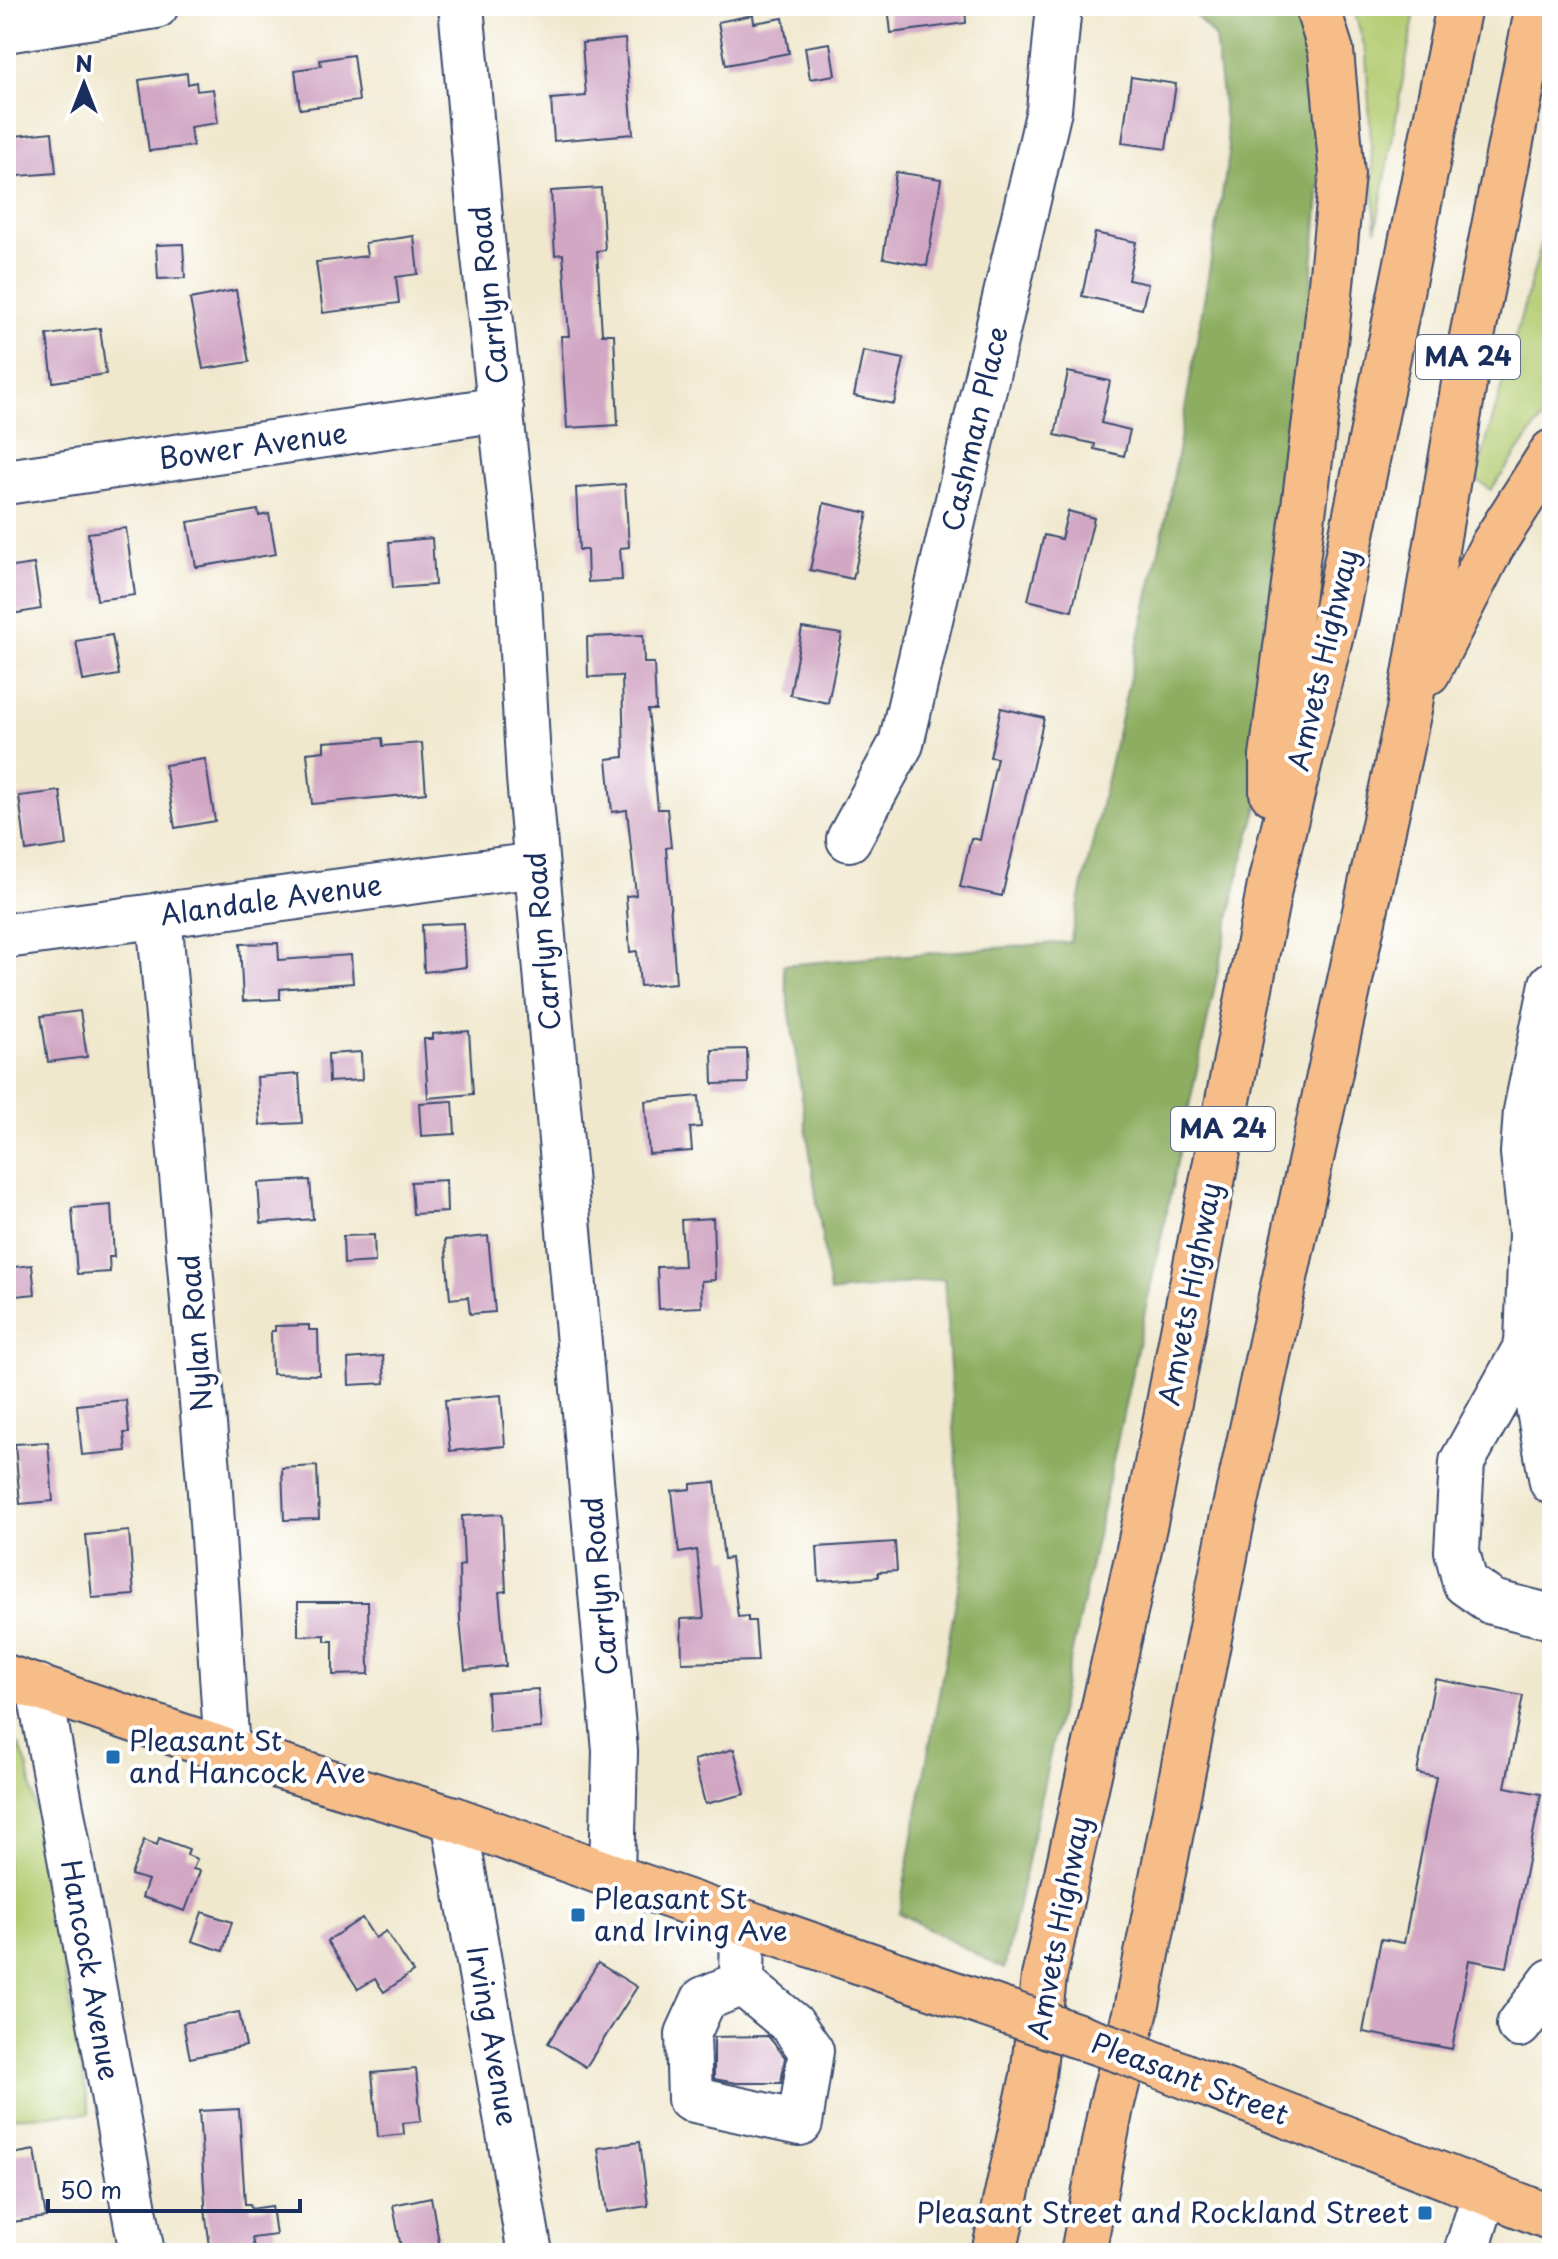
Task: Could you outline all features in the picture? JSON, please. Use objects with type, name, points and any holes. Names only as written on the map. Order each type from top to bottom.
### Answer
[{"type":"main road","points":[[1271,880],[1272,757],[1326,334],[1342,174],[1331,51],[1317,6]]},
{"type":"main road","name":"Amvets Highway","points":[[994,2253],[1033,2076],[1044,1977],[1151,1495],[1271,880],[1336,613],[1459,6]]},
{"type":"main road","name":"MA 24","points":[[1083,2253],[1111,2107],[1136,2010],[1232,1521],[1409,710],[1471,342],[1538,6]]},
{"type":"main road","points":[[1409,710],[1492,546],[1552,452]]},
{"type":"main road","name":"Pleasant Street","points":[[22,1682],[227,1751],[454,1819],[743,1922],[1125,2052],[1552,2218]]},
{"type":"street","points":[[6,30],[156,6]]},
{"type":"street","name":"Carrlyn Road","points":[[461,6],[481,229],[517,562],[536,865],[615,1751],[612,1876]]},
{"type":"street","name":"Cashman Place","points":[[849,839],[901,744],[1049,110],[1059,6]]},
{"type":"street","name":"Bower Avenue","points":[[6,482],[501,409]]},
{"type":"street","name":"Alandale Avenue","points":[[6,936],[536,865]]},
{"type":"street","name":"Nylan Road","points":[[159,915],[210,1492],[227,1751]]},
{"type":"street","points":[[1552,984],[1526,1111],[1523,1153],[1552,1482]]},
{"type":"street","points":[[1539,1344],[1462,1462],[1457,1551],[1465,1583],[1492,1602],[1552,1617]]},
{"type":"street","name":"Hancock Avenue","points":[[22,1682],[142,2253]]},
{"type":"street","name":"Irving Avenue","points":[[454,1819],[530,2253]]},
{"type":"street","points":[[742,1983],[743,1922]]},
{"type":"street","points":[[1519,2025],[1552,1981]]},
{"type":"street","points":[[1466,2253],[1485,2192]]},
{"type":"green space","points":[[1188,6],[1317,6],[1331,51],[1272,757],[1240,869],[1004,1969],[899,1913],[963,1562],[944,1279],[830,1293],[783,965],[1070,942],[1167,514],[1229,155],[1215,38]]},
{"type":"green space","points":[[1353,6],[1416,6],[1376,230],[1366,52]]},
{"type":"green space","points":[[1552,182],[1552,404],[1491,490],[1476,479],[1541,245]]},
{"type":"green space","points":[[6,1731],[20,1747],[28,1768],[90,2113],[6,2117]]},
{"type":"building","points":[[888,6],[965,6],[966,23],[891,33]]},
{"type":"building","points":[[753,15],[754,23],[783,18],[789,53],[726,65],[718,22]]},
{"type":"building","points":[[625,39],[633,134],[554,141],[551,99],[586,96],[582,43]]},
{"type":"building","points":[[830,43],[835,75],[810,79],[805,47]]},
{"type":"building","points":[[353,55],[359,101],[300,109],[295,70],[321,66],[320,60]]},
{"type":"building","points":[[187,73],[188,84],[196,82],[197,91],[213,89],[218,123],[190,127],[193,146],[149,151],[139,80]]},
{"type":"building","points":[[1131,77],[1176,84],[1166,149],[1122,143]]},
{"type":"building","points":[[52,132],[56,173],[6,177],[6,137]]},
{"type":"building","points":[[896,172],[941,179],[927,266],[883,258]]},
{"type":"building","points":[[601,188],[605,250],[597,251],[602,334],[614,334],[618,425],[567,428],[561,336],[569,336],[563,254],[555,255],[551,191]]},
{"type":"building","points":[[1095,233],[1136,242],[1128,280],[1148,284],[1142,309],[1082,296]]},
{"type":"building","points":[[414,236],[418,274],[396,277],[399,303],[323,313],[316,262],[367,256],[365,243]]},
{"type":"building","points":[[183,244],[185,278],[158,279],[156,245]]},
{"type":"building","points":[[236,290],[249,362],[203,369],[190,299]]},
{"type":"building","points":[[100,328],[106,374],[53,382],[47,335]]},
{"type":"building","points":[[863,351],[904,359],[894,404],[854,396]]},
{"type":"building","points":[[1068,372],[1110,381],[1101,423],[1130,430],[1124,456],[1094,449],[1095,444],[1055,435]]},
{"type":"building","points":[[625,484],[629,547],[620,548],[622,580],[588,582],[587,550],[579,550],[576,488]]},
{"type":"building","points":[[824,503],[868,513],[853,579],[810,570]]},
{"type":"building","points":[[258,510],[259,516],[269,514],[276,554],[196,567],[188,522]]},
{"type":"building","points":[[1068,511],[1094,518],[1072,611],[1028,600],[1044,535],[1061,539]]},
{"type":"building","points":[[126,528],[135,595],[97,600],[88,533]]},
{"type":"building","points":[[432,538],[435,585],[393,588],[389,542]]},
{"type":"building","points":[[34,564],[41,609],[6,615],[6,568]]},
{"type":"building","points":[[802,628],[842,634],[828,703],[790,695]]},
{"type":"building","points":[[112,635],[119,675],[83,681],[76,641]]},
{"type":"building","points":[[643,635],[644,663],[654,663],[656,710],[648,710],[658,809],[667,809],[671,847],[666,848],[676,983],[640,986],[637,951],[630,952],[626,896],[636,895],[627,810],[612,812],[607,759],[624,757],[622,676],[588,677],[587,637]]},
{"type":"building","points":[[1001,708],[1044,718],[1002,896],[960,887],[971,838],[980,840],[997,758],[990,757]]},
{"type":"building","points":[[382,738],[383,746],[422,743],[426,793],[312,804],[307,753],[324,751],[324,742]]},
{"type":"building","points":[[205,759],[215,821],[175,828],[165,765]]},
{"type":"building","points":[[60,791],[67,845],[26,851],[19,796]]},
{"type":"building","points":[[464,923],[466,967],[424,972],[422,925]]},
{"type":"building","points":[[278,943],[279,960],[351,955],[353,983],[280,989],[280,999],[243,1001],[240,944]]},
{"type":"building","points":[[80,1011],[87,1057],[48,1062],[41,1016]]},
{"type":"building","points":[[469,1031],[473,1094],[428,1098],[424,1039],[433,1039],[433,1034]]},
{"type":"building","points":[[747,1049],[748,1083],[713,1084],[712,1050]]},
{"type":"building","points":[[361,1052],[362,1080],[329,1082],[328,1054]]},
{"type":"building","points":[[299,1074],[302,1123],[260,1125],[257,1077]]},
{"type":"building","points":[[699,1096],[701,1127],[690,1128],[692,1151],[649,1154],[645,1101]]},
{"type":"building","points":[[453,1101],[455,1134],[421,1136],[419,1103]]},
{"type":"building","points":[[310,1180],[313,1219],[261,1223],[258,1183]]},
{"type":"building","points":[[446,1180],[447,1212],[413,1214],[411,1182]]},
{"type":"building","points":[[111,1205],[114,1257],[109,1257],[110,1272],[77,1274],[72,1208]]},
{"type":"building","points":[[713,1218],[715,1280],[701,1281],[702,1307],[659,1309],[657,1267],[684,1266],[681,1220]]},
{"type":"building","points":[[374,1235],[375,1262],[344,1264],[343,1236]]},
{"type":"building","points":[[488,1236],[495,1312],[470,1314],[468,1297],[450,1299],[445,1240]]},
{"type":"building","points":[[32,1265],[35,1294],[6,1297],[6,1268]]},
{"type":"building","points":[[309,1325],[309,1330],[318,1330],[319,1375],[272,1374],[271,1331],[275,1331],[275,1326]]},
{"type":"building","points":[[383,1356],[385,1383],[349,1385],[348,1359]]},
{"type":"building","points":[[501,1395],[505,1446],[450,1451],[445,1400]]},
{"type":"building","points":[[126,1400],[129,1433],[124,1433],[126,1451],[82,1455],[77,1405]]},
{"type":"building","points":[[48,1442],[53,1501],[20,1504],[15,1444]]},
{"type":"building","points":[[317,1466],[319,1519],[284,1520],[282,1468]]},
{"type":"building","points":[[715,1482],[724,1559],[731,1558],[738,1617],[748,1616],[748,1621],[755,1621],[758,1661],[682,1663],[681,1619],[704,1618],[697,1550],[679,1553],[672,1491],[691,1489],[691,1484]]},
{"type":"building","points":[[502,1514],[506,1591],[499,1592],[506,1666],[465,1670],[460,1621],[459,1566],[464,1565],[462,1516]]},
{"type":"building","points":[[129,1531],[134,1595],[92,1598],[86,1535]]},
{"type":"building","points":[[895,1542],[897,1571],[878,1572],[878,1577],[819,1581],[817,1547]]},
{"type":"building","points":[[298,1602],[368,1602],[369,1674],[333,1675],[333,1641],[325,1641],[325,1635],[298,1636]]},
{"type":"building","points":[[1435,1679],[1523,1696],[1505,1787],[1541,1794],[1507,1967],[1469,1960],[1452,2049],[1363,2032],[1381,1939],[1404,1943],[1436,1777],[1417,1773]]},
{"type":"building","points":[[538,1689],[541,1728],[489,1732],[487,1692]]},
{"type":"building","points":[[734,1749],[745,1794],[705,1804],[694,1760]]},
{"type":"building","points":[[159,1838],[189,1849],[187,1855],[197,1859],[193,1869],[200,1871],[185,1911],[142,1897],[148,1880],[131,1875],[144,1840],[157,1845]]},
{"type":"building","points":[[202,1912],[232,1922],[223,1951],[192,1941]]},
{"type":"building","points":[[362,1918],[375,1938],[386,1931],[413,1972],[384,1992],[375,1979],[358,1989],[327,1941]]},
{"type":"building","points":[[598,1963],[637,1987],[586,2067],[548,2043]]},
{"type":"building","points":[[239,2012],[246,2046],[190,2058],[183,2023]]},
{"type":"building","points":[[768,2036],[785,2057],[781,2083],[736,2083],[714,2079],[714,2037]]},
{"type":"building","points":[[416,2069],[421,2121],[403,2123],[404,2134],[378,2137],[372,2073]]},
{"type":"building","points":[[239,2109],[245,2204],[250,2204],[251,2209],[272,2206],[276,2235],[252,2238],[255,2253],[211,2253],[199,2111]]},
{"type":"building","points":[[640,2142],[648,2206],[607,2212],[598,2148]]},
{"type":"building","points":[[35,2150],[46,2217],[6,2223],[6,2155]]},
{"type":"building","points":[[431,2197],[441,2253],[402,2253],[393,2205]]},
{"type":"place","name":"Pleasant St and Hancock Ave","points":[[113,1757]]},
{"type":"place","name":"Pleasant St and Irving Ave","points":[[578,1915]]},
{"type":"place","name":"Pleasant Street and Rockland Street","points":[[1425,2213]]}]
